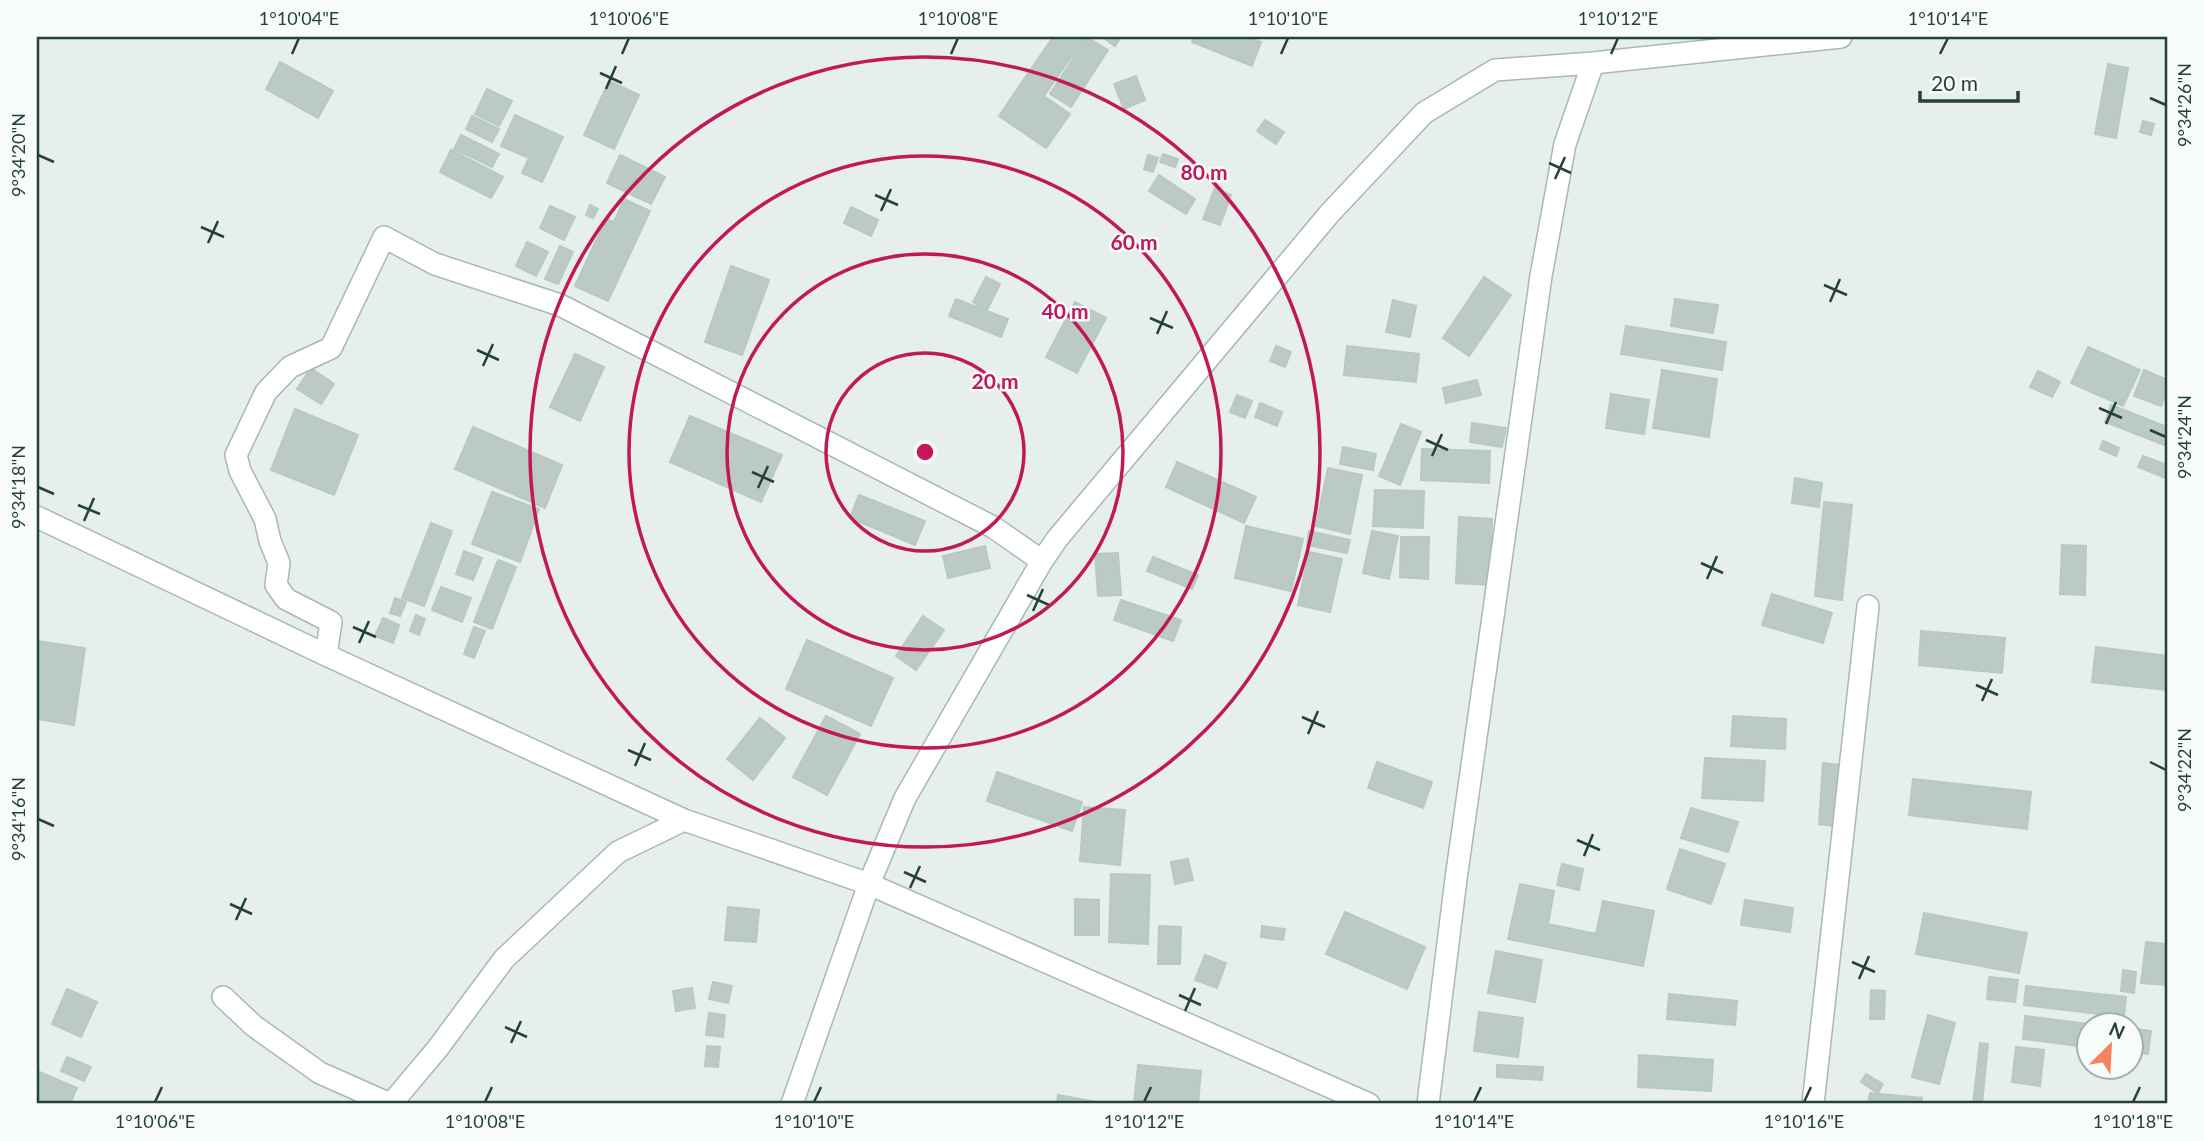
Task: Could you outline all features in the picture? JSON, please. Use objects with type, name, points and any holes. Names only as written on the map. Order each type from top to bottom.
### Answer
[{"type":"street","points":[[792,1104],[869,884],[905,798],[1056,539],[1330,214],[1424,113],[1494,70],[1593,63],[1841,37]]},
{"type":"street","points":[[1428,1104],[1456,879],[1541,276],[1565,144],[1593,63]]},
{"type":"street","points":[[326,655],[331,622],[286,599],[276,585],[279,563],[265,519],[240,471],[236,455],[266,392],[290,368],[331,348],[384,237],[435,264],[560,305],[993,527],[1042,561]]},
{"type":"street","points":[[37,517],[326,655],[684,820],[869,884],[1369,1104]]},
{"type":"street","points":[[1813,1104],[1868,606]]},
{"type":"street","points":[[223,997],[254,1026],[320,1073],[390,1104],[438,1048],[504,959],[618,852],[684,820]]},
{"type":"building","points":[[1053,37],[1085,37],[1044,96],[1070,114],[1046,148],[999,116]]},
{"type":"building","points":[[1087,37],[1108,50],[1071,107],[1050,94]]},
{"type":"building","points":[[1102,37],[1121,37],[1115,46]]},
{"type":"building","points":[[1194,37],[1249,37],[1261,42],[1252,66],[1192,42]]},
{"type":"building","points":[[280,62],[333,91],[318,118],[266,89]]},
{"type":"building","points":[[2108,64],[2128,68],[2116,138],[2095,134]]},
{"type":"building","points":[[1136,76],[1145,100],[1124,109],[1114,84]]},
{"type":"building","points":[[609,81],[639,95],[614,149],[584,135]]},
{"type":"building","points":[[487,89],[512,101],[499,126],[475,114]]},
{"type":"building","points":[[515,115],[563,137],[542,182],[522,173],[529,158],[501,146]]},
{"type":"building","points":[[472,116],[499,129],[492,142],[466,129]]},
{"type":"building","points":[[1265,120],[1284,132],[1276,144],[1257,131]]},
{"type":"building","points":[[2143,121],[2154,124],[2151,135],[2140,132]]},
{"type":"building","points":[[461,135],[499,154],[492,167],[454,149]]},
{"type":"building","points":[[451,150],[503,177],[491,198],[440,172]]},
{"type":"building","points":[[1163,154],[1178,159],[1175,167],[1160,162]]},
{"type":"building","points":[[620,155],[665,177],[651,204],[607,183]]},
{"type":"building","points":[[1148,155],[1158,158],[1153,172],[1144,169]]},
{"type":"building","points":[[1159,175],[1195,199],[1186,214],[1149,191]]},
{"type":"building","points":[[1215,188],[1231,195],[1220,225],[1203,219]]},
{"type":"building","points":[[624,199],[650,211],[608,301],[575,286],[606,219],[614,222]]},
{"type":"building","points":[[590,205],[598,209],[593,218],[586,215]]},
{"type":"building","points":[[550,206],[575,217],[564,240],[540,228]]},
{"type":"building","points":[[851,207],[878,220],[871,236],[844,223]]},
{"type":"building","points":[[527,242],[548,252],[536,276],[516,266]]},
{"type":"building","points":[[560,246],[573,252],[558,284],[545,279]]},
{"type":"building","points":[[731,266],[769,280],[742,355],[705,342]]},
{"type":"building","points":[[986,277],[1000,284],[987,310],[973,302]]},
{"type":"building","points":[[1484,277],[1511,295],[1469,356],[1443,338]]},
{"type":"building","points":[[956,299],[1008,319],[1001,337],[949,316]]},
{"type":"building","points":[[1675,299],[1718,305],[1713,333],[1671,326]]},
{"type":"building","points":[[1393,300],[1416,306],[1410,337],[1386,332]]},
{"type":"building","points":[[1075,302],[1106,318],[1077,373],[1046,357]]},
{"type":"building","points":[[1626,326],[1726,342],[1722,370],[1621,354]]},
{"type":"building","points":[[1276,346],[1291,352],[1285,367],[1270,361]]},
{"type":"building","points":[[1347,346],[1419,354],[1416,382],[1344,375]]},
{"type":"building","points":[[2088,347],[2140,370],[2123,406],[2071,383]]},
{"type":"building","points":[[575,354],[604,367],[580,421],[550,407]]},
{"type":"building","points":[[311,368],[334,384],[321,404],[297,389]]},
{"type":"building","points":[[1662,370],[1717,379],[1709,437],[1653,428]]},
{"type":"building","points":[[2144,370],[2167,380],[2167,391],[2161,406],[2134,396]]},
{"type":"building","points":[[2038,371],[2060,382],[2052,397],[2030,387]]},
{"type":"building","points":[[1477,380],[1481,395],[1446,403],[1443,388]]},
{"type":"building","points":[[1611,394],[1649,400],[1644,434],[1606,428]]},
{"type":"building","points":[[1237,395],[1252,401],[1245,418],[1230,412]]},
{"type":"building","points":[[1260,403],[1282,412],[1277,426],[1255,417]]},
{"type":"building","points":[[2111,405],[2167,427],[2167,446],[2105,422]]},
{"type":"building","points":[[295,409],[358,435],[334,495],[271,470]]},
{"type":"building","points":[[690,416],[782,455],[761,502],[670,462]]},
{"type":"building","points":[[1472,423],[1506,428],[1502,447],[1470,442]]},
{"type":"building","points":[[1401,424],[1421,432],[1400,485],[1379,476]]},
{"type":"building","points":[[473,427],[562,465],[545,508],[455,469]]},
{"type":"building","points":[[2103,441],[2119,448],[2116,456],[2100,449]]},
{"type":"building","points":[[1343,447],[1376,454],[1373,470],[1340,464]]},
{"type":"building","points":[[1422,449],[1490,451],[1489,483],[1421,480]]},
{"type":"building","points":[[2143,456],[2167,465],[2166,478],[2138,467]]},
{"type":"building","points":[[1177,462],[1256,497],[1244,523],[1166,487]]},
{"type":"building","points":[[1328,468],[1362,475],[1350,534],[1316,526]]},
{"type":"building","points":[[1795,478],[1822,483],[1819,507],[1792,503]]},
{"type":"building","points":[[1375,490],[1424,491],[1423,528],[1373,526]]},
{"type":"building","points":[[492,492],[539,509],[520,562],[472,544]]},
{"type":"building","points":[[859,495],[925,521],[915,545],[850,518]]},
{"type":"building","points":[[1824,502],[1852,505],[1842,600],[1815,596]]},
{"type":"building","points":[[1459,517],[1492,519],[1490,585],[1456,583]]},
{"type":"building","points":[[431,523],[452,531],[424,606],[402,598]]},
{"type":"building","points":[[1246,526],[1303,539],[1291,591],[1235,578]]},
{"type":"building","points":[[1309,531],[1350,540],[1347,553],[1307,545]]},
{"type":"building","points":[[1372,531],[1398,536],[1389,579],[1363,573]]},
{"type":"building","points":[[1401,537],[1429,537],[1428,579],[1400,577]]},
{"type":"building","points":[[2062,545],[2086,546],[2085,595],[2060,594]]},
{"type":"building","points":[[985,546],[990,568],[948,578],[943,556]]},
{"type":"building","points":[[464,551],[482,558],[473,580],[456,574]]},
{"type":"building","points":[[1309,552],[1342,559],[1330,612],[1298,605]]},
{"type":"building","points":[[1118,553],[1121,595],[1098,596],[1095,554]]},
{"type":"building","points":[[1153,557],[1198,575],[1192,589],[1147,571]]},
{"type":"building","points":[[498,560],[516,567],[492,629],[474,622]]},
{"type":"building","points":[[441,587],[471,598],[462,622],[432,610]]},
{"type":"building","points":[[1772,594],[1832,613],[1823,643],[1762,625]]},
{"type":"building","points":[[395,598],[406,602],[400,616],[390,613]]},
{"type":"building","points":[[1121,600],[1181,620],[1173,641],[1114,620]]},
{"type":"building","points":[[416,615],[425,619],[419,635],[410,631]]},
{"type":"building","points":[[923,616],[944,630],[916,670],[896,656]]},
{"type":"building","points":[[383,618],[399,625],[393,643],[375,636]]},
{"type":"building","points":[[474,627],[485,631],[474,658],[464,654]]},
{"type":"building","points":[[1921,631],[2005,638],[2002,673],[1919,665]]},
{"type":"building","points":[[807,640],[893,678],[871,726],[786,689]]},
{"type":"building","points":[[37,641],[85,648],[74,725],[37,719]]},
{"type":"building","points":[[2096,647],[2167,656],[2167,690],[2092,682]]},
{"type":"building","points":[[826,716],[860,734],[827,795],[793,777]]},
{"type":"building","points":[[1733,716],[1786,719],[1785,749],[1731,746]]},
{"type":"building","points":[[760,718],[785,738],[753,780],[727,759]]},
{"type":"building","points":[[1705,758],[1765,761],[1763,801],[1702,798]]},
{"type":"building","points":[[1377,762],[1432,782],[1423,808],[1368,788]]},
{"type":"building","points":[[1823,763],[1839,765],[1835,826],[1819,824]]},
{"type":"building","points":[[997,772],[1082,802],[1072,831],[987,801]]},
{"type":"building","points":[[1913,779],[2031,792],[2027,829],[1909,815]]},
{"type":"building","points":[[1084,807],[1125,810],[1120,865],[1080,861]]},
{"type":"building","points":[[1691,808],[1738,822],[1728,852],[1681,838]]},
{"type":"building","points":[[1680,849],[1725,864],[1711,904],[1667,889]]},
{"type":"building","points":[[1188,859],[1193,880],[1175,884],[1171,862]]},
{"type":"building","points":[[1562,864],[1583,869],[1579,890],[1557,885]]},
{"type":"building","points":[[1111,874],[1150,875],[1148,944],[1109,942]]},
{"type":"building","points":[[1520,884],[1554,891],[1548,924],[1596,934],[1603,901],[1654,911],[1643,966],[1508,939]]},
{"type":"building","points":[[1075,899],[1099,900],[1099,935],[1075,935]]},
{"type":"building","points":[[1745,900],[1793,908],[1790,932],[1741,925]]},
{"type":"building","points":[[728,907],[759,910],[756,942],[725,940]]},
{"type":"building","points":[[1345,912],[1425,947],[1407,989],[1326,954]]},
{"type":"building","points":[[1924,913],[2027,933],[2019,973],[1916,954]]},
{"type":"building","points":[[1159,926],[1181,927],[1180,964],[1158,964]]},
{"type":"building","points":[[1262,926],[1285,929],[1283,940],[1261,937]]},
{"type":"building","points":[[2146,942],[2167,944],[2167,985],[2141,983]]},
{"type":"building","points":[[1496,951],[1542,960],[1535,1002],[1488,993]]},
{"type":"building","points":[[1205,955],[1226,963],[1217,988],[1195,980]]},
{"type":"building","points":[[2123,970],[2136,972],[2134,993],[2121,991]]},
{"type":"building","points":[[1989,977],[2018,980],[2015,1002],[1987,999]]},
{"type":"building","points":[[713,982],[732,986],[728,1003],[709,999]]},
{"type":"building","points":[[2026,986],[2126,997],[2124,1012],[2082,1012],[2024,1005]]},
{"type":"building","points":[[692,988],[695,1008],[676,1011],[673,991]]},
{"type":"building","points":[[67,989],[97,1002],[81,1037],[52,1024]]},
{"type":"building","points":[[1871,990],[1885,991],[1884,1019],[1870,1019]]},
{"type":"building","points":[[1669,994],[1737,1001],[1735,1025],[1667,1019]]},
{"type":"building","points":[[1479,1012],[1523,1018],[1518,1057],[1474,1051]]},
{"type":"building","points":[[709,1013],[725,1015],[723,1037],[706,1035]]},
{"type":"building","points":[[1928,1015],[1955,1023],[1939,1084],[1912,1077]]},
{"type":"building","points":[[2025,1016],[2074,1022],[2074,1045],[2023,1039]]},
{"type":"building","points":[[2144,1030],[2151,1031],[2148,1054],[2144,1054]]},
{"type":"building","points":[[1980,1043],[1988,1044],[1982,1104],[1973,1104]]},
{"type":"building","points":[[707,1046],[720,1047],[718,1067],[705,1066]]},
{"type":"building","points":[[2016,1047],[2044,1050],[2040,1086],[2012,1082]]},
{"type":"building","points":[[1639,1055],[1713,1060],[1711,1091],[1638,1087]]},
{"type":"building","points":[[67,1057],[91,1067],[84,1081],[61,1071]]},
{"type":"building","points":[[1138,1065],[1201,1071],[1198,1104],[1134,1104]]},
{"type":"building","points":[[1497,1065],[1543,1067],[1542,1080],[1497,1077]]},
{"type":"building","points":[[37,1071],[77,1088],[70,1104],[37,1104]]},
{"type":"building","points":[[1866,1074],[1883,1084],[1878,1093],[1861,1082]]},
{"type":"building","points":[[1870,1093],[1922,1098],[1921,1104],[1868,1104]]},
{"type":"building","points":[[1058,1095],[1097,1102],[1057,1104]]}]
